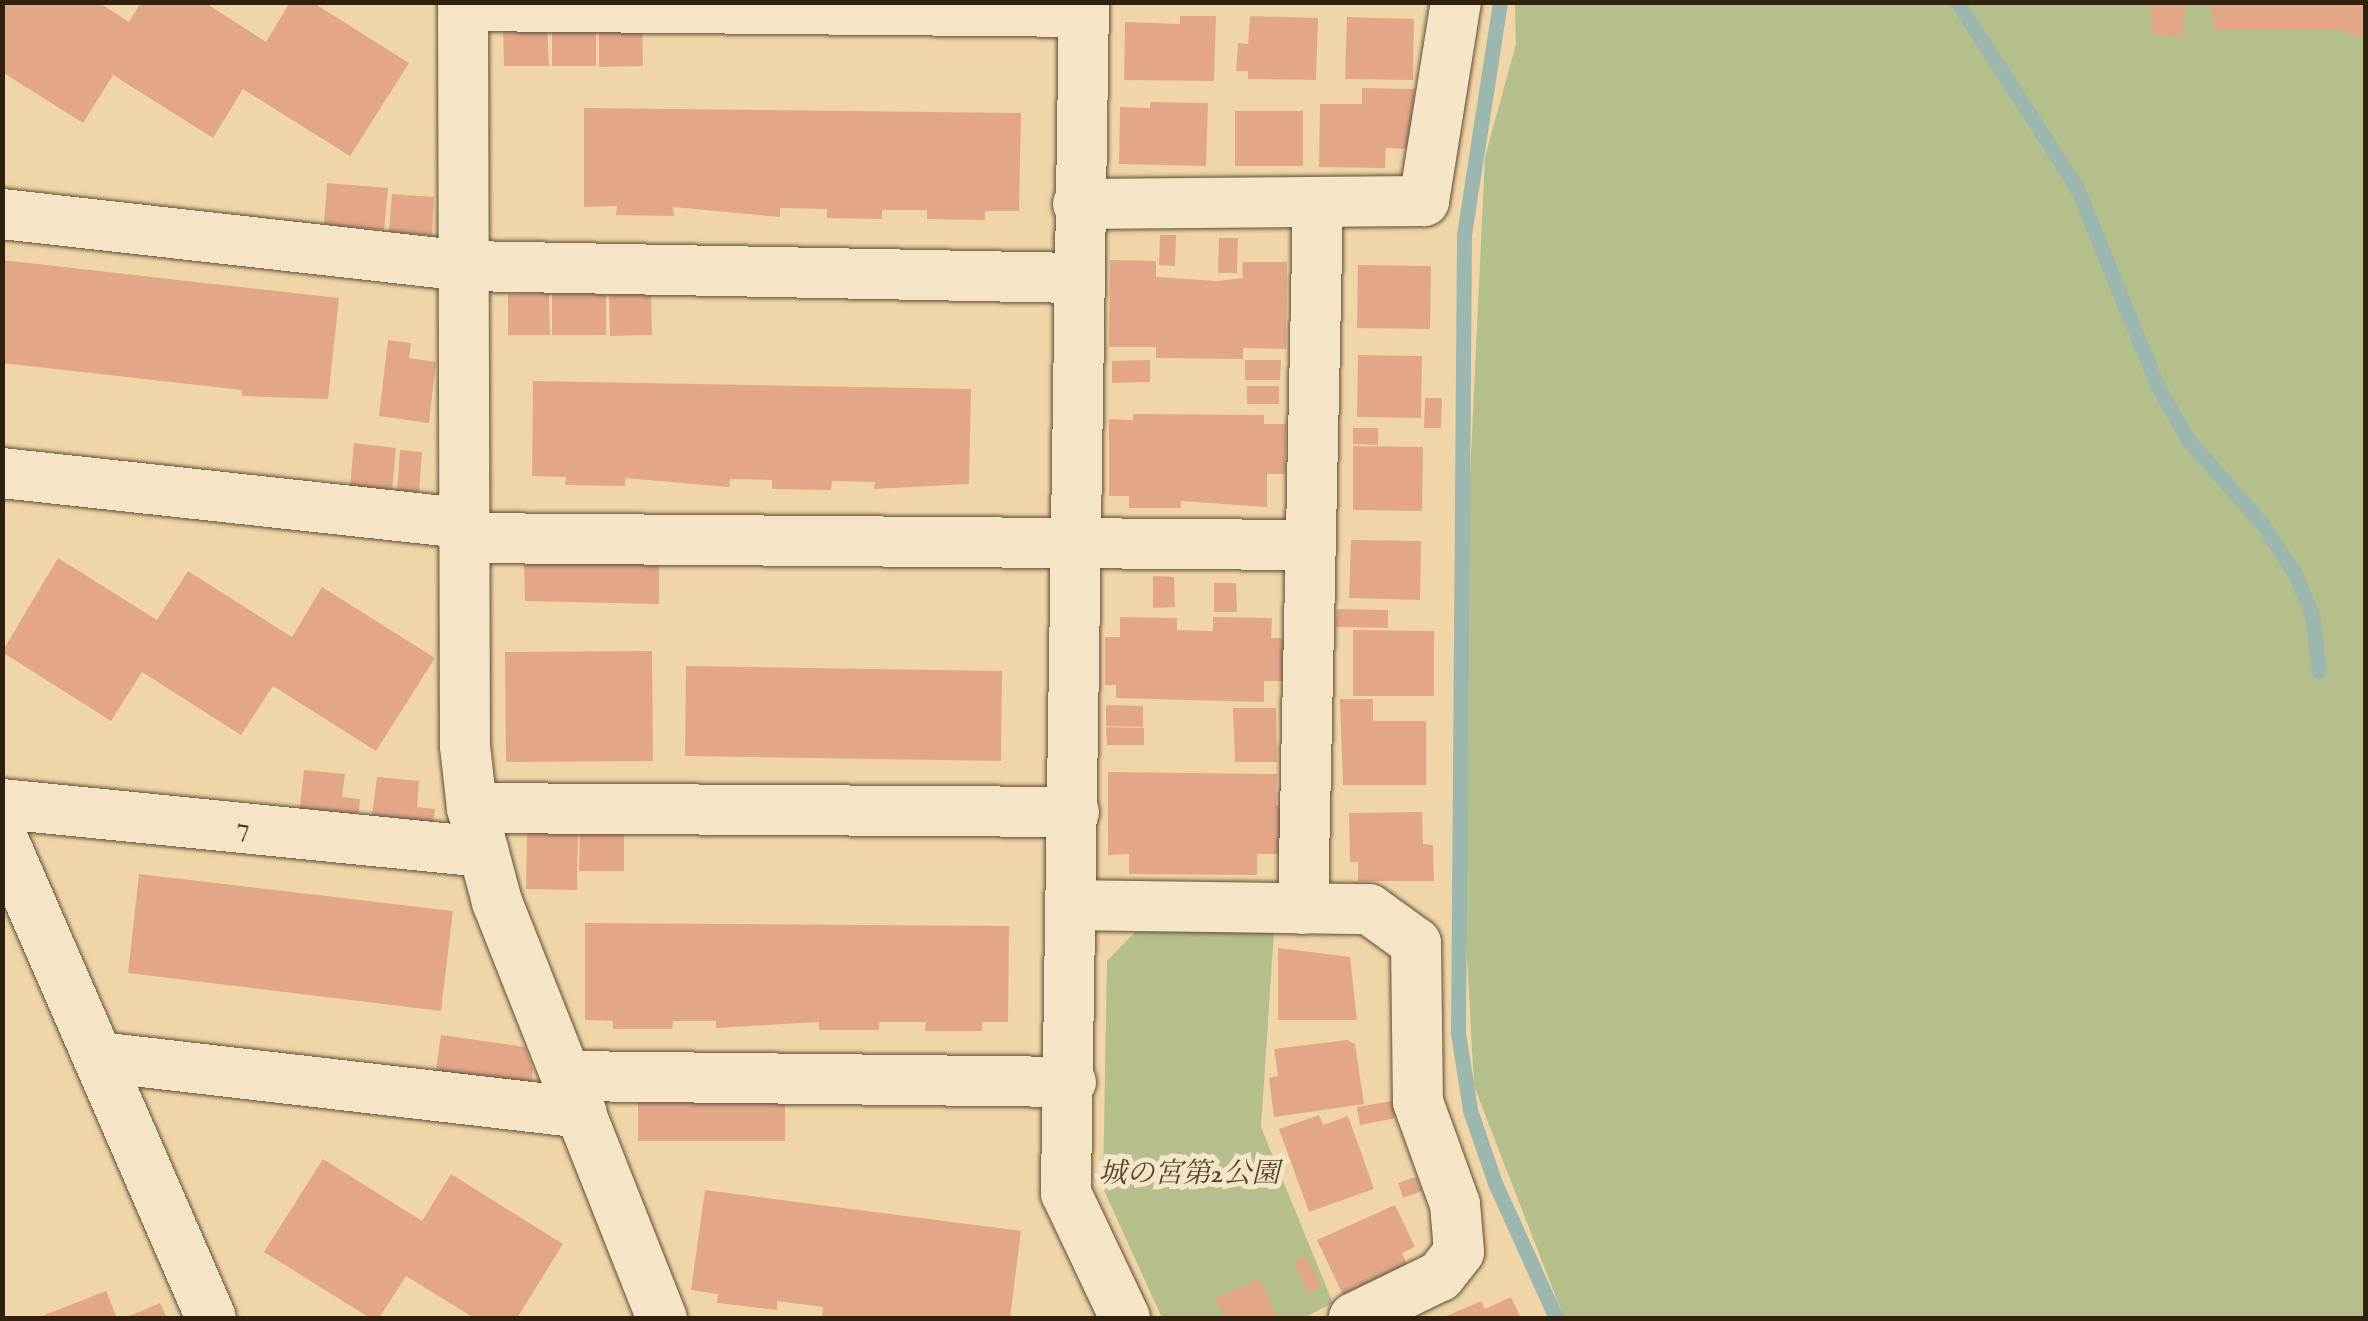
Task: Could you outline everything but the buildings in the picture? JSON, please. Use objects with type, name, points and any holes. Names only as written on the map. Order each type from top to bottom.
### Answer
[{"type":"street","points":[[1078,204],[1318,206],[1424,201],[1456,2]]},
{"type":"street","points":[[662,1318],[496,902],[478,830],[464,530],[468,266],[464,4],[1084,7],[1076,278],[1074,812],[1066,1194],[1125,1318]]},
{"type":"street","points":[[1303,909],[1318,206]]},
{"type":"street","points":[[2,214],[468,266],[1076,278]]},
{"type":"street","points":[[2,473],[464,530],[1308,545]]},
{"type":"street","name":"7","points":[[2,804],[478,830],[1074,812]]},
{"type":"street","points":[[2,837],[18,924],[98,1056],[212,1318]]},
{"type":"street","points":[[1070,905],[1369,910],[1416,943],[1418,1102],[1456,1204],[1459,1252],[1440,1276],[1368,1315]]},
{"type":"street","points":[[98,1056],[575,1095],[1071,1082]]},
{"type":"green space","points":[[1515,3],[2365,3],[2365,1318],[1564,1318],[1474,1086],[1465,920],[1466,561],[1485,157],[1516,44]]},
{"type":"green space","name":"城の宮第2公園","points":[[1274,931],[1261,1127],[1333,1303],[1303,1318],[1162,1318],[1103,1188],[1107,961],[1135,932]]},
{"type":"waterway","points":[[1500,2],[1464,235],[1458,1033],[1470,1110],[1495,1183],[1556,1318]]},
{"type":"waterway","points":[[1957,2],[2076,186],[2159,389],[2189,441],[2263,525],[2295,574],[2312,615],[2319,672]]}]
